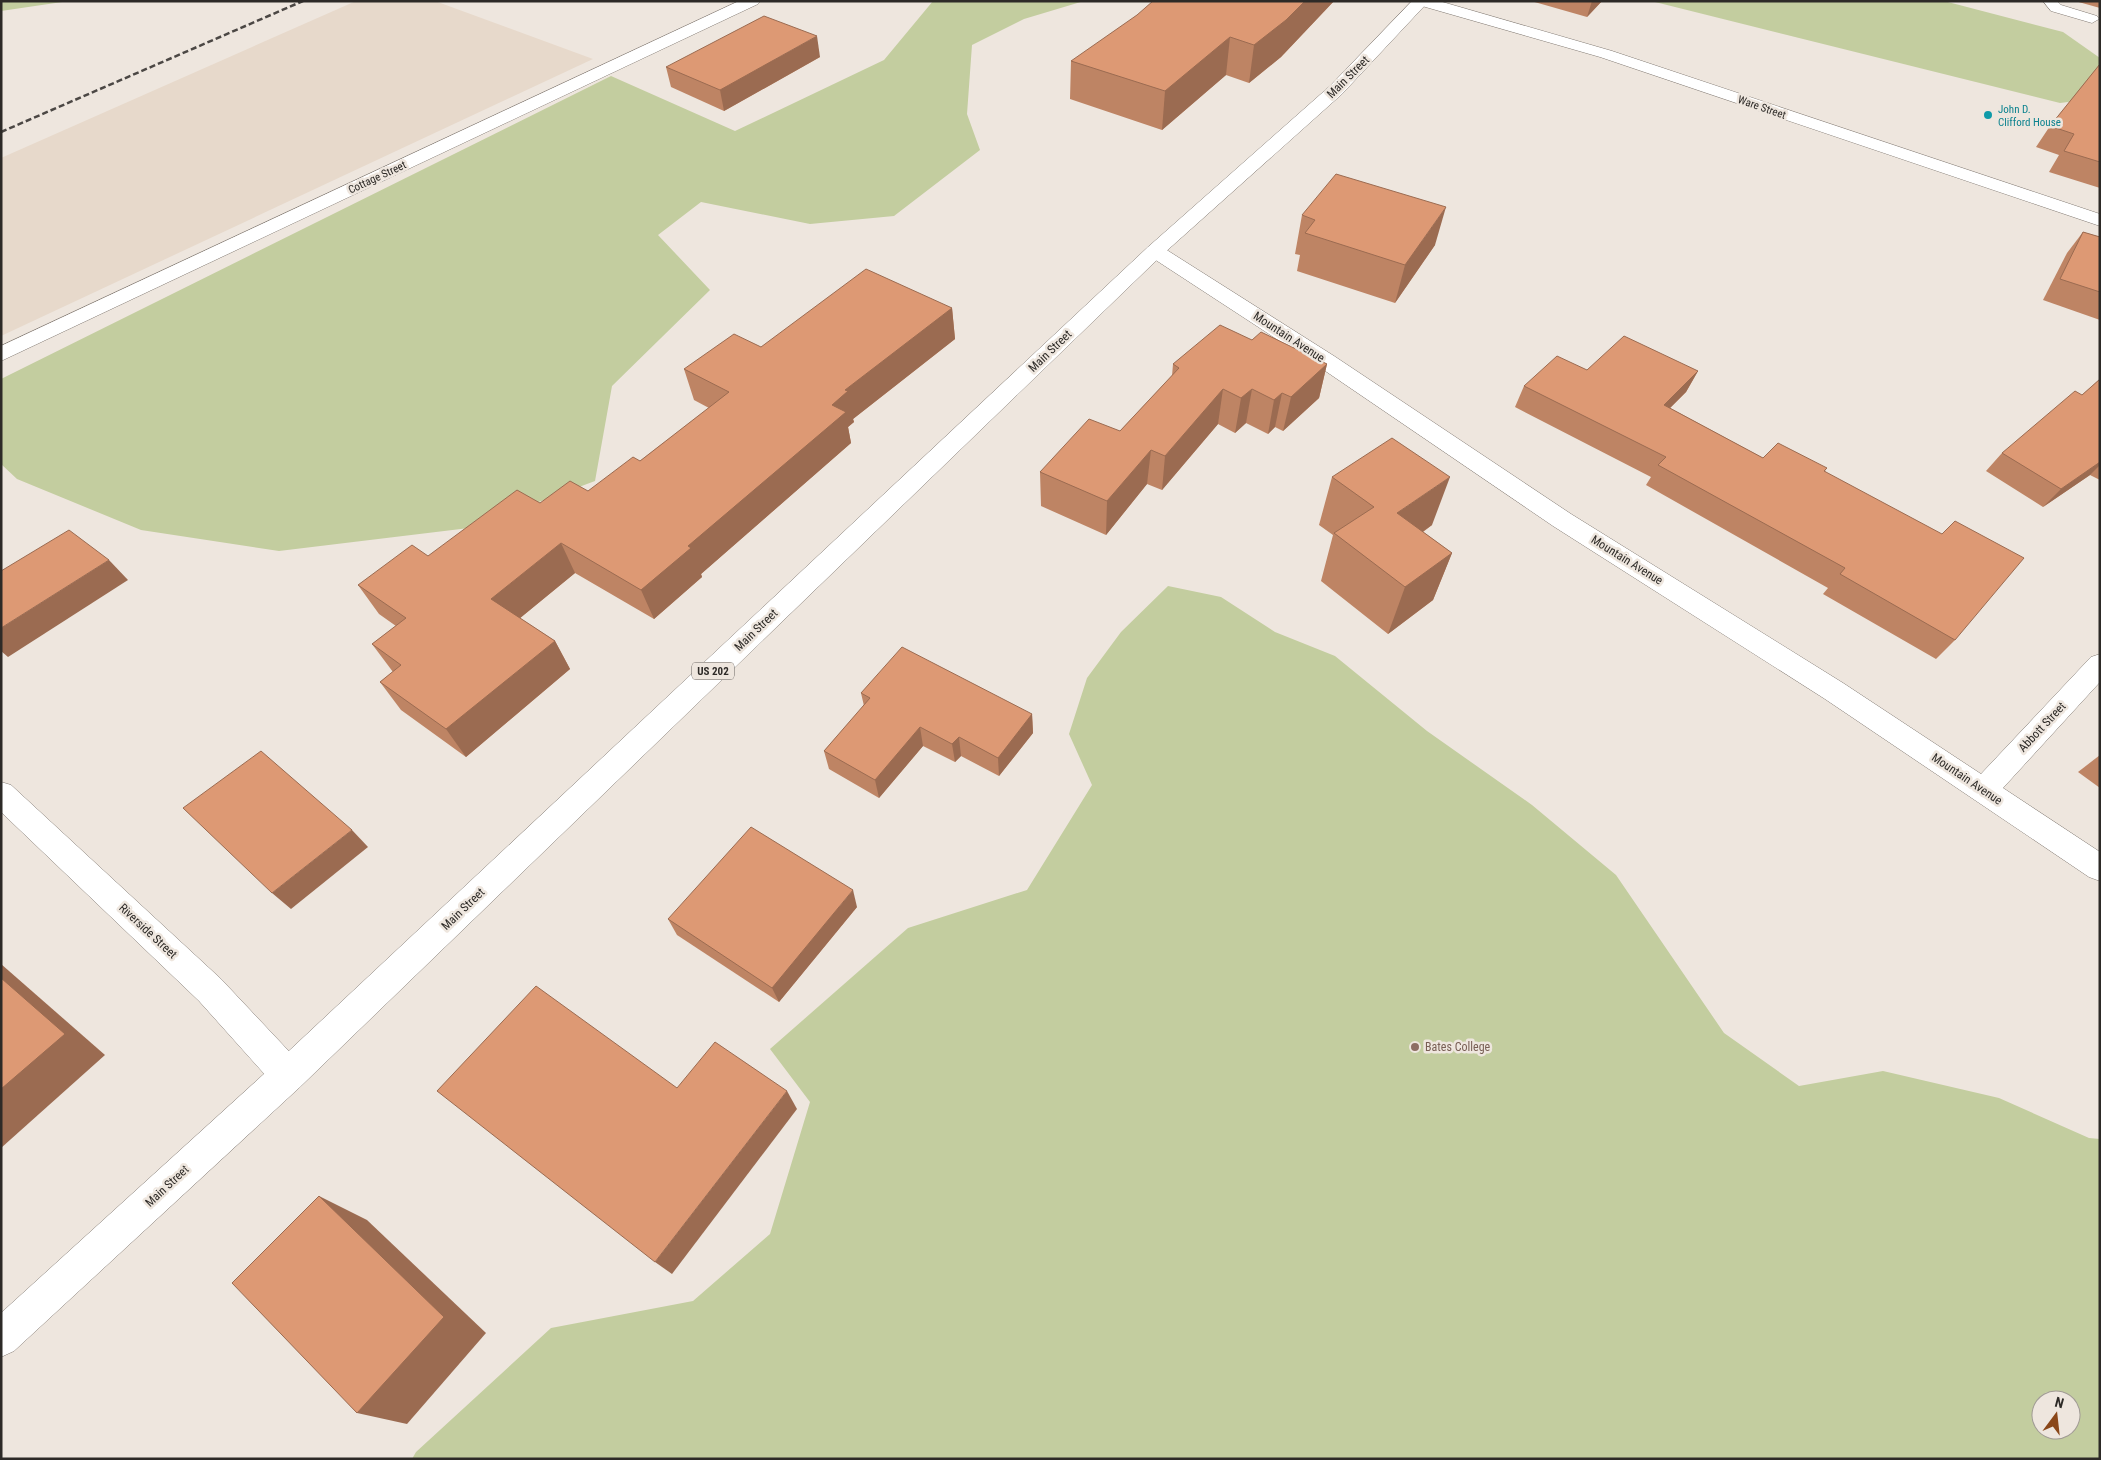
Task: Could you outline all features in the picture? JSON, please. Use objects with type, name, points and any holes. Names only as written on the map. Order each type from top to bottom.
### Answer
[{"type":"main road","name":"Cottage Street","points":[[1,354],[752,1]]},
{"type":"main road","name":"Ware Street","points":[[1421,1],[1606,54],[2100,220]]},
{"type":"main road","name":"Main Street","points":[[1,1338],[288,1075],[1155,251],[1336,90],[1421,1]]},
{"type":"main road","name":"Mountain Avenue","points":[[1155,251],[1326,361],[1562,520],[1834,691],[2100,868]]},
{"type":"main road","name":"Abbott Street","points":[[1984,790],[2100,664]]},
{"type":"main road","name":"Riverside Street","points":[[1,794],[210,990],[288,1075]]},
{"type":"lane","points":[[2050,1],[2056,8],[2092,19]]},
{"type":"shaded area","points":[[356,1],[435,1],[593,59],[1,336],[1,158]]},
{"type":"green space","points":[[1,1],[69,1],[1,11]]},
{"type":"green space","points":[[933,1],[1084,1],[1024,19],[972,45],[967,114],[980,150],[894,216],[810,224],[701,202],[658,235],[710,290],[612,386],[595,481],[469,528],[279,551],[141,530],[17,479],[1,464],[1,379],[611,76],[735,131],[884,60]]},
{"type":"green space","points":[[1651,1],[1944,1],[2063,32],[2100,58],[2100,98],[2060,103]]},
{"type":"green space","name":"Bates College","points":[[1168,586],[1221,597],[1275,632],[1335,656],[1427,731],[1532,805],[1616,875],[1724,1033],[1799,1086],[1883,1071],[1999,1098],[2089,1138],[2100,1139],[2100,1459],[412,1459],[416,1452],[551,1328],[693,1301],[770,1234],[810,1102],[770,1049],[908,928],[1027,890],[1092,785],[1069,734],[1087,678],[1121,632]]},
{"type":"building","points":[[1153,1],[1305,1],[1286,20],[1254,45],[1230,37],[1165,91],[1071,61],[1137,15]]},
{"type":"building","points":[[764,16],[817,36],[720,90],[666,67]]},
{"type":"building","points":[[2100,64],[2100,162],[2064,151],[2074,134],[2050,126]]},
{"type":"building","points":[[1336,174],[1446,207],[1405,265],[1305,233],[1315,220],[1302,215]]},
{"type":"building","points":[[2083,232],[2100,237],[2100,292],[2060,279]]},
{"type":"building","points":[[866,269],[952,308],[845,390],[848,391],[832,405],[846,412],[688,546],[691,548],[641,590],[561,543],[491,599],[555,641],[446,729],[380,682],[401,665],[372,644],[406,618],[358,585],[412,545],[428,556],[517,490],[540,503],[570,481],[588,491],[633,457],[640,461],[729,392],[684,369],[734,334],[761,347]]},
{"type":"building","points":[[1220,325],[1252,340],[1261,332],[1327,364],[1291,397],[1282,393],[1274,400],[1252,389],[1241,398],[1223,389],[1165,456],[1151,450],[1107,501],[1040,472],[1089,419],[1120,431],[1179,368],[1173,364]]},
{"type":"building","points":[[1624,336],[1698,371],[1664,405],[1763,458],[1778,443],[1827,468],[1824,471],[1942,534],[1955,521],[2024,558],[1955,640],[1840,574],[1845,568],[1658,465],[1666,457],[1524,386],[1557,356],[1587,370]]},
{"type":"building","points":[[2100,379],[2100,462],[2061,489],[2002,453],[2075,391],[2082,395]]},
{"type":"building","points":[[1392,438],[1450,477],[1397,513],[1452,553],[1405,587],[1334,533],[1374,507],[1332,477]]},
{"type":"building","points":[[69,530],[109,560],[1,628],[1,571]]},
{"type":"building","points":[[902,647],[1032,714],[998,758],[959,737],[952,744],[920,727],[875,780],[824,751],[870,698],[861,693]]},
{"type":"building","points":[[261,751],[352,830],[272,893],[183,808]]},
{"type":"building","points":[[751,827],[853,890],[772,988],[668,919]]},
{"type":"building","points":[[1,978],[65,1034],[1,1089]]},
{"type":"building","points":[[536,986],[677,1088],[715,1042],[787,1091],[655,1262],[437,1091]]},
{"type":"building","points":[[319,1196],[444,1317],[357,1413],[232,1283]]},
{"type":"railway","points":[[1,132],[303,1]]},
{"type":"place","name":"John D. Clifford House","points":[[1988,115]]},
{"type":"place","name":"Bates College","points":[[1415,1047]]}]
